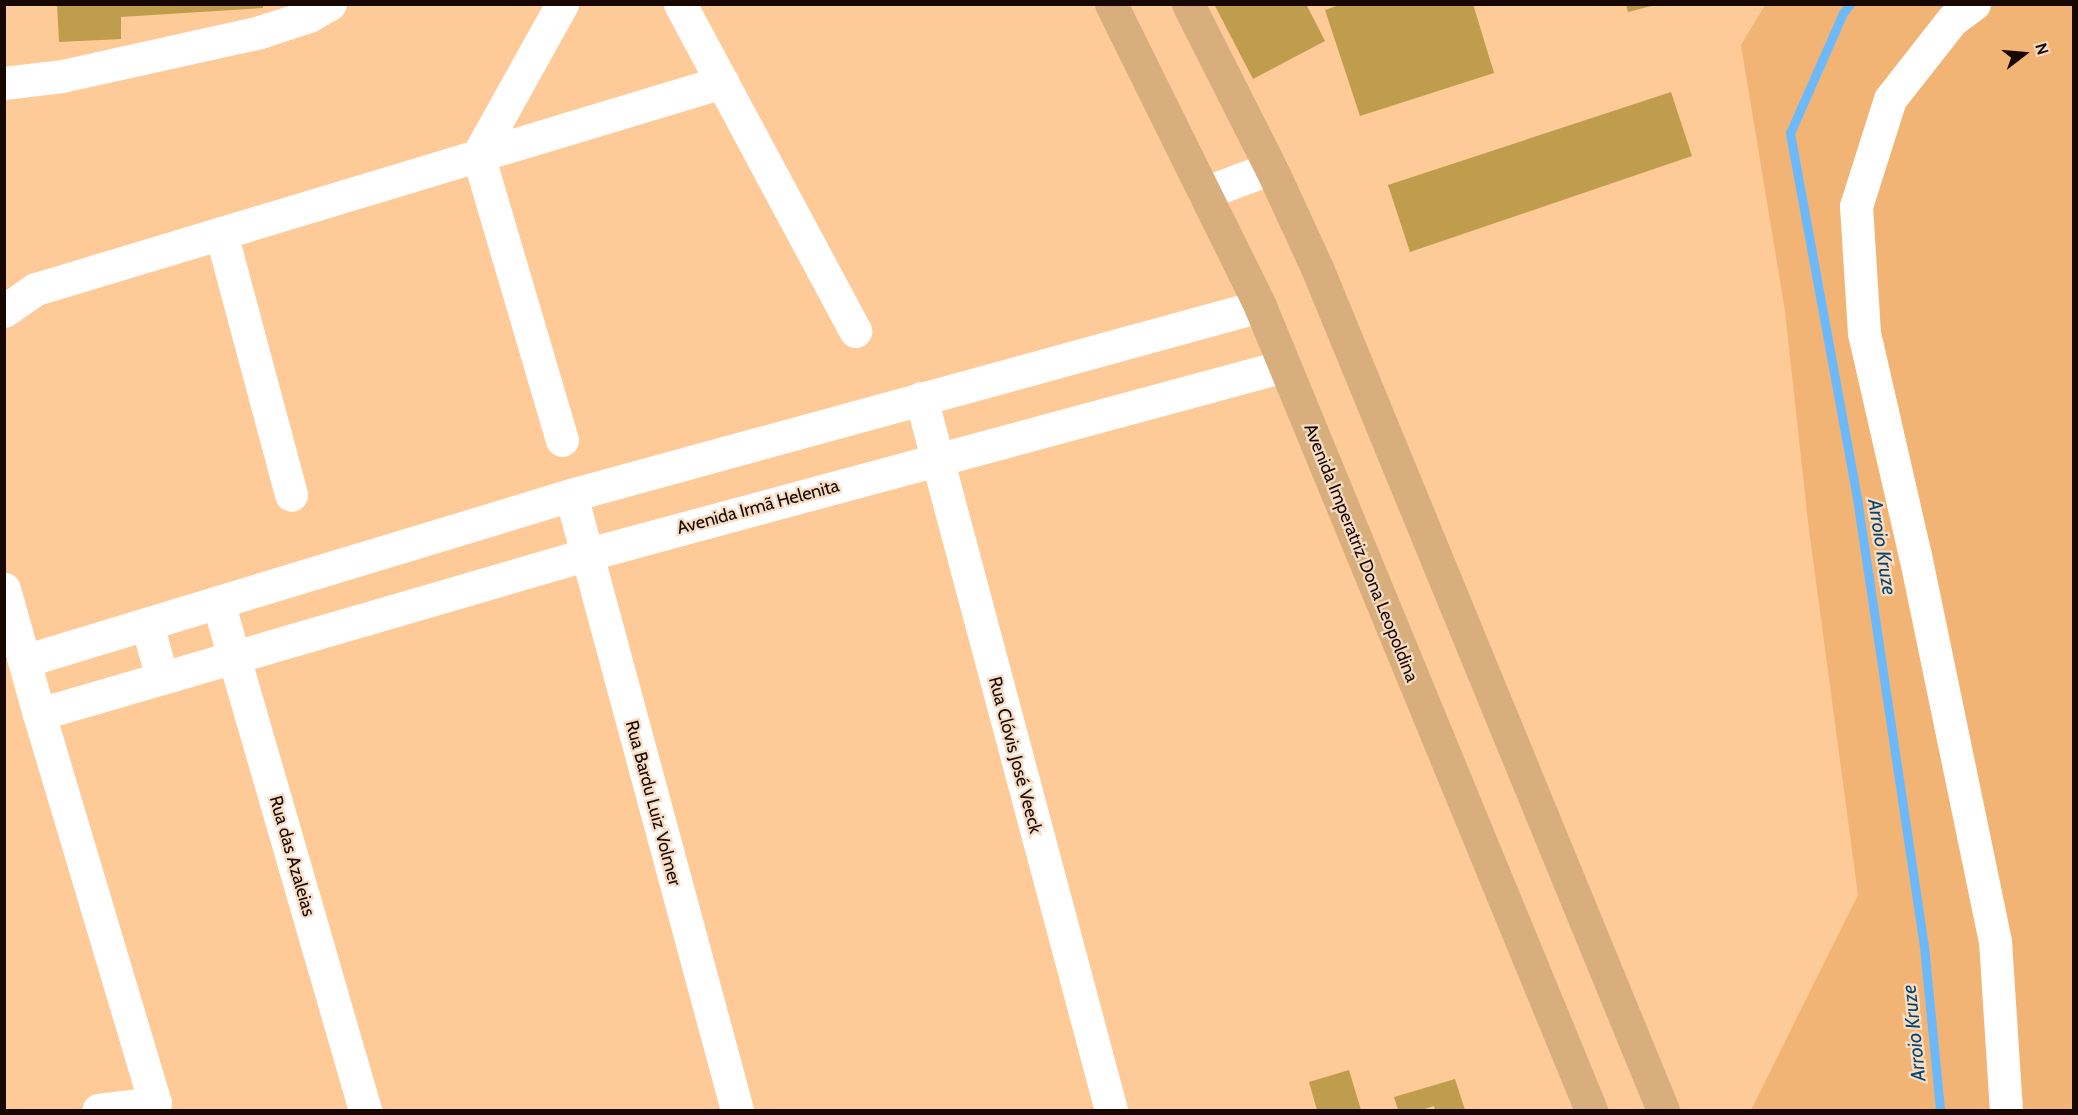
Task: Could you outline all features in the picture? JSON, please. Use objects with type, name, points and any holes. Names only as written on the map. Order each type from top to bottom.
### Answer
[{"type":"main road","name":"Avenida Imperatriz Dona Leopoldina","points":[[1111,4],[1260,306],[1591,1110]]},
{"type":"main road","points":[[1188,4],[1271,168],[1322,279],[1663,1110]]},
{"type":"street","points":[[4,83],[63,76],[260,32],[309,16],[330,4]]},
{"type":"street","points":[[562,4],[478,155],[562,440]]},
{"type":"street","points":[[680,4],[855,330]]},
{"type":"street","points":[[1974,4],[1952,20],[1890,99],[1856,206],[1864,333],[1915,555],[1995,941],[2006,1110]]},
{"type":"street","points":[[4,311],[36,289],[722,82]]},
{"type":"street","points":[[1204,193],[1271,168]]},
{"type":"street","points":[[221,233],[291,495]]},
{"type":"street","points":[[24,661],[571,495],[1260,306]]},
{"type":"street","name":"Avenida Irmã Helenita","points":[[39,714],[585,555],[1284,366]]},
{"type":"street","name":"Rua Clóvis José Veeck","points":[[921,398],[935,459],[1111,1110]]},
{"type":"street","name":"Rua Bardu Luiz Volmer","points":[[571,495],[585,555],[737,1110]]},
{"type":"street","points":[[4,589],[156,1107],[98,1110]]},
{"type":"street","name":"Rua das Azaleias","points":[[218,602],[365,1110]]},
{"type":"street","points":[[147,624],[162,678]]},
{"type":"shaded area","points":[[1765,5],[2073,5],[2073,1110],[1751,1110],[1858,895],[1808,522],[1785,311],[1741,45]]},
{"type":"building","points":[[57,4],[263,4],[263,8],[121,17],[121,39],[59,42]]},
{"type":"building","points":[[1214,4],[1306,4],[1325,41],[1253,79]]},
{"type":"building","points":[[1342,4],[1473,4],[1494,73],[1360,116],[1325,10]]},
{"type":"building","points":[[1626,4],[1655,4],[1655,5],[1628,12]]},
{"type":"building","points":[[1671,92],[1692,156],[1410,252],[1388,185]]},
{"type":"building","points":[[1349,1070],[1361,1110],[1317,1110],[1309,1082]]},
{"type":"building","points":[[1455,1079],[1465,1110],[1435,1110],[1434,1106],[1421,1110],[1398,1110],[1394,1097]]},
{"type":"waterway","name":"Arroio Kruze","points":[[1850,4],[1843,13],[1790,133],[1858,505],[1924,946],[1940,1110]]}]
